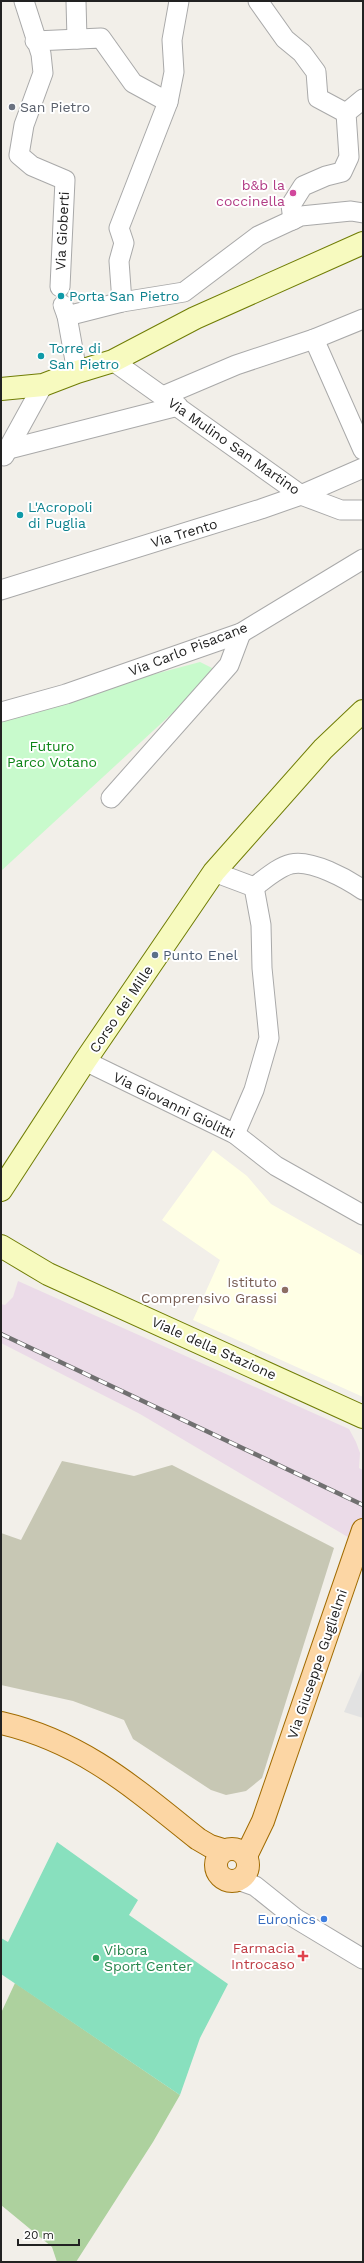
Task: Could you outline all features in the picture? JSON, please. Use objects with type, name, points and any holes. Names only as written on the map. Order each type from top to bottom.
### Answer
[{"type":"main road","name":"Via Giuseppe Guglielmi","points":[[237,1865],[258,1837],[363,1530]]},
{"type":"main road","points":[[1,1724],[39,1734],[96,1761],[198,1839],[237,1865]]},
{"type":"street","points":[[24,1],[35,41],[101,38],[133,83],[168,102]]},
{"type":"street","points":[[76,1],[77,39]]},
{"type":"street","points":[[122,302],[119,260],[124,243],[119,228],[168,102],[174,72],[172,40],[179,1]]},
{"type":"street","points":[[258,1],[285,39],[302,53],[316,72],[318,98],[346,113]]},
{"type":"street","name":"Via Gioberti","points":[[35,41],[41,54],[43,73],[24,125],[19,155],[32,166],[65,180],[63,302]]},
{"type":"street","points":[[346,113],[363,99]]},
{"type":"street","points":[[293,220],[291,205],[303,186],[326,176],[342,172],[349,157],[346,113]]},
{"type":"street","points":[[77,372],[63,302],[122,302],[184,292],[258,236],[301,216],[352,211],[363,213]]},
{"type":"street","points":[[1,389],[43,385],[77,372],[113,361],[195,318],[363,243]]},
{"type":"street","points":[[184,292],[195,318]]},
{"type":"street","points":[[3,454],[170,401],[236,365],[314,340],[363,319]]},
{"type":"street","points":[[314,340],[363,450]]},
{"type":"street","name":"Via Mulino San Martino","points":[[113,361],[301,495],[340,510],[363,510]]},
{"type":"street","points":[[3,454],[43,385]]},
{"type":"street","name":"Via Trento","points":[[1,590],[301,495],[363,468]]},
{"type":"street","name":"Via Carlo Pisacane","points":[[1,712],[66,694],[241,633],[363,559]]},
{"type":"street","points":[[111,798],[229,665],[241,633]]},
{"type":"street","name":"Corso dei Mille","points":[[1,1190],[85,1061],[214,872],[323,749],[363,711]]},
{"type":"street","points":[[254,888],[291,864],[311,865],[346,878],[363,890]]},
{"type":"street","points":[[214,872],[254,888]]},
{"type":"street","points":[[235,1134],[254,1090],[269,1038],[262,968],[261,925],[254,888]]},
{"type":"street","name":"Via Giovanni Giolitti","points":[[85,1061],[235,1134],[276,1166],[363,1215]]},
{"type":"street","name":"Viale della Stazione","points":[[1,1246],[48,1274],[363,1417]]},
{"type":"street","points":[[237,1865],[295,1918],[363,1959]]},
{"type":"shaded area","name":"Istituto Comprensivo Grassi","points":[[213,1150],[247,1176],[271,1204],[363,1256],[363,1397],[193,1320],[220,1260],[162,1220]]},
{"type":"shaded area","points":[[18,1281],[349,1429],[360,1453],[359,1468],[363,1470],[363,1546],[140,1414],[1,1343],[1,1304],[5,1305],[13,1297]]},
{"type":"shaded area","points":[[62,1461],[134,1476],[172,1465],[334,1548],[262,1778],[246,1791],[226,1795],[211,1790],[133,1739],[124,1720],[73,1701],[1,1685],[1,1533],[21,1540]]},
{"type":"shaded area","points":[[363,1668],[363,1718],[344,1712]]},
{"type":"green space","name":"Futuro Parco Votano","points":[[200,662],[218,671],[1,871],[1,715]]},
{"type":"green space","name":"Vibora Sport Center","points":[[57,1842],[138,1900],[129,1915],[228,1984],[200,2038],[180,2095],[1,1974],[1,1938],[8,1942]]},
{"type":"green space","points":[[15,1983],[180,2095],[153,2142],[76,2262],[57,2262],[52,2247],[1,2205],[1,2013]]},
{"type":"railway","points":[[1,1334],[363,1505]]},
{"type":"place","name":"San Pietro","points":[[12,107]]},
{"type":"place","name":"b&b la coccinella","points":[[293,193]]},
{"type":"place","name":"Porta San Pietro","points":[[61,296]]},
{"type":"place","name":"Torre di San Pietro","points":[[41,356]]},
{"type":"place","name":"L'Acropoli di Puglia","points":[[20,515]]},
{"type":"place","name":"Punto Enel","points":[[155,955]]},
{"type":"place","name":"Istituto Comprensivo Grassi","points":[[285,1290]]},
{"type":"place","name":"Euronics","points":[[324,1919]]},
{"type":"place","name":"Farmacia Introcaso","points":[[303,1956]]},
{"type":"place","name":"Vibora Sport Center","points":[[96,1958]]}]
